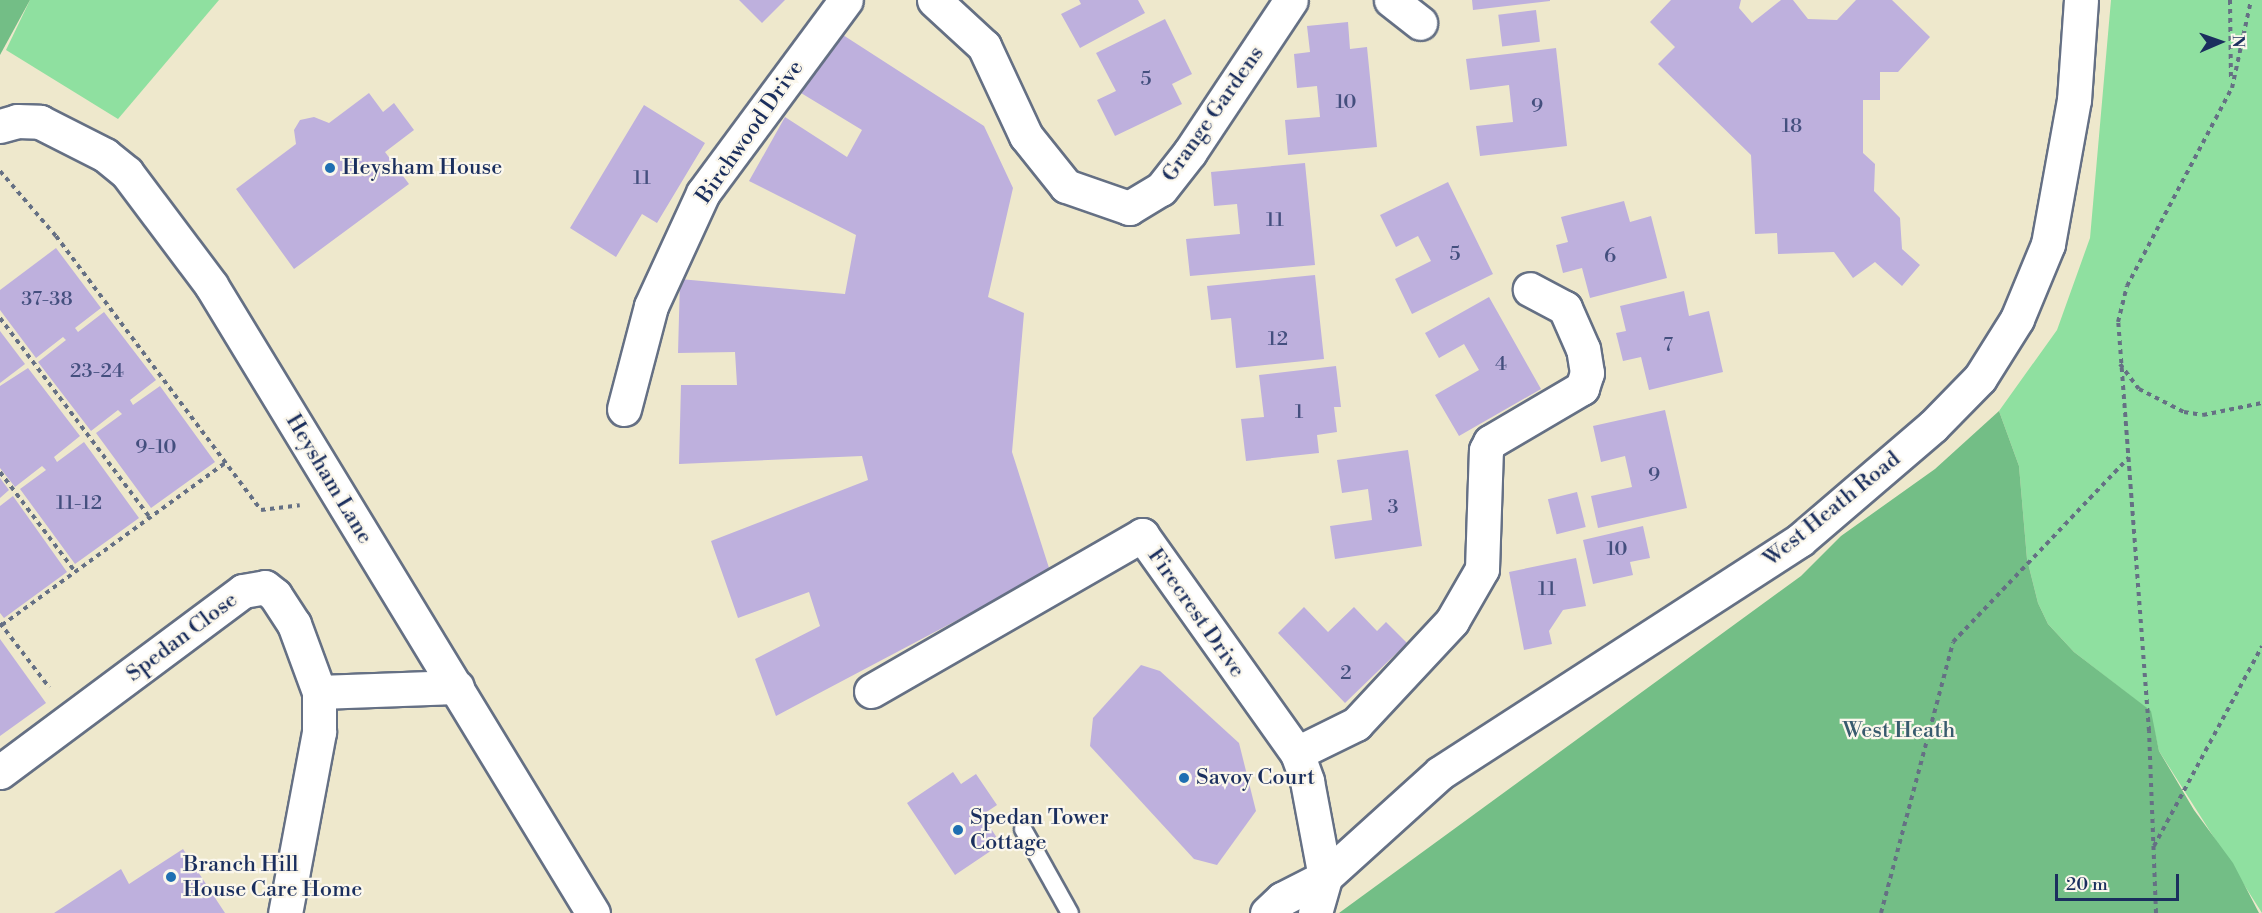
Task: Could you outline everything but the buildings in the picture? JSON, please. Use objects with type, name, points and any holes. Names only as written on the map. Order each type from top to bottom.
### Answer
[{"type":"street","name":"Birchwood Drive","points":[[624,409],[651,306],[703,193],[846,0]]},
{"type":"street","name":"Grange Gardens","points":[[934,0],[984,46],[1026,136],[1066,186],[1129,208],[1161,189],[1190,152],[1291,0]]},
{"type":"street","points":[[1391,0],[1420,23]]},
{"type":"street","name":"West Heath Road","points":[[1267,913],[1282,899],[1325,877],[1440,773],[1800,540],[1934,426],[1980,378],[2017,319],[2048,244],[2074,100],[2081,0]]},
{"type":"street","name":"Heysham Lane","points":[[0,126],[17,121],[40,122],[105,155],[127,173],[211,285],[593,913]]},
{"type":"street","points":[[1297,753],[1356,724],[1452,621],[1482,569],[1486,450],[1490,442],[1582,388],[1587,373],[1583,349],[1565,308],[1530,289]]},
{"type":"street","name":"Firecrest Drive","points":[[871,691],[1142,535],[1297,753],[1307,781],[1325,877]]},
{"type":"street","name":"Spedan Close","points":[[0,772],[243,591],[265,587],[275,595],[294,624],[319,692],[319,732],[285,913]]},
{"type":"street","points":[[319,692],[457,687]]},
{"type":"street","points":[[1315,913],[1325,877]]},
{"type":"lane","points":[[1023,829],[1070,913]]},
{"type":"path","points":[[2230,0],[2232,88]]},
{"type":"path","points":[[2156,913],[2149,731],[2129,457],[2118,362],[2118,322],[2127,286],[2232,88],[2251,0]]},
{"type":"path","points":[[0,171],[56,236],[261,510],[341,500]]},
{"type":"path","points":[[0,318],[150,518]]},
{"type":"path","points":[[2118,362],[2139,388],[2160,403],[2184,411],[2203,415],[2262,403]]},
{"type":"path","points":[[1881,913],[1953,642],[2129,457]]},
{"type":"path","points":[[73,719],[1,624],[76,573],[225,463]]},
{"type":"path","points":[[0,472],[76,573]]},
{"type":"path","points":[[2153,847],[2262,646]]},
{"type":"green space","points":[[0,0],[30,0],[0,55]]},
{"type":"green space","points":[[30,0],[219,0],[118,119],[6,50]]},
{"type":"green space","points":[[2111,0],[2262,0],[2262,913],[2159,751],[2150,711],[2074,652],[2048,624],[2038,603],[2027,559],[2019,466],[1999,411],[2057,330],[2090,238]]},
{"type":"green space","name":"West Heath","points":[[1999,411],[2019,466],[2027,559],[2038,603],[2048,624],[2074,652],[2151,711],[2159,751],[2194,810],[2233,863],[2259,913],[1339,913],[1801,576],[1841,536],[1935,469]]},
{"type":"place","name":"Heysham House","points":[[330,168]]},
{"type":"place","name":"Savoy Court","points":[[1184,778]]},
{"type":"place","name":"Spedan Tower Cottage","points":[[958,830]]},
{"type":"place","name":"Branch Hill House Care Home","points":[[171,877]]}]
